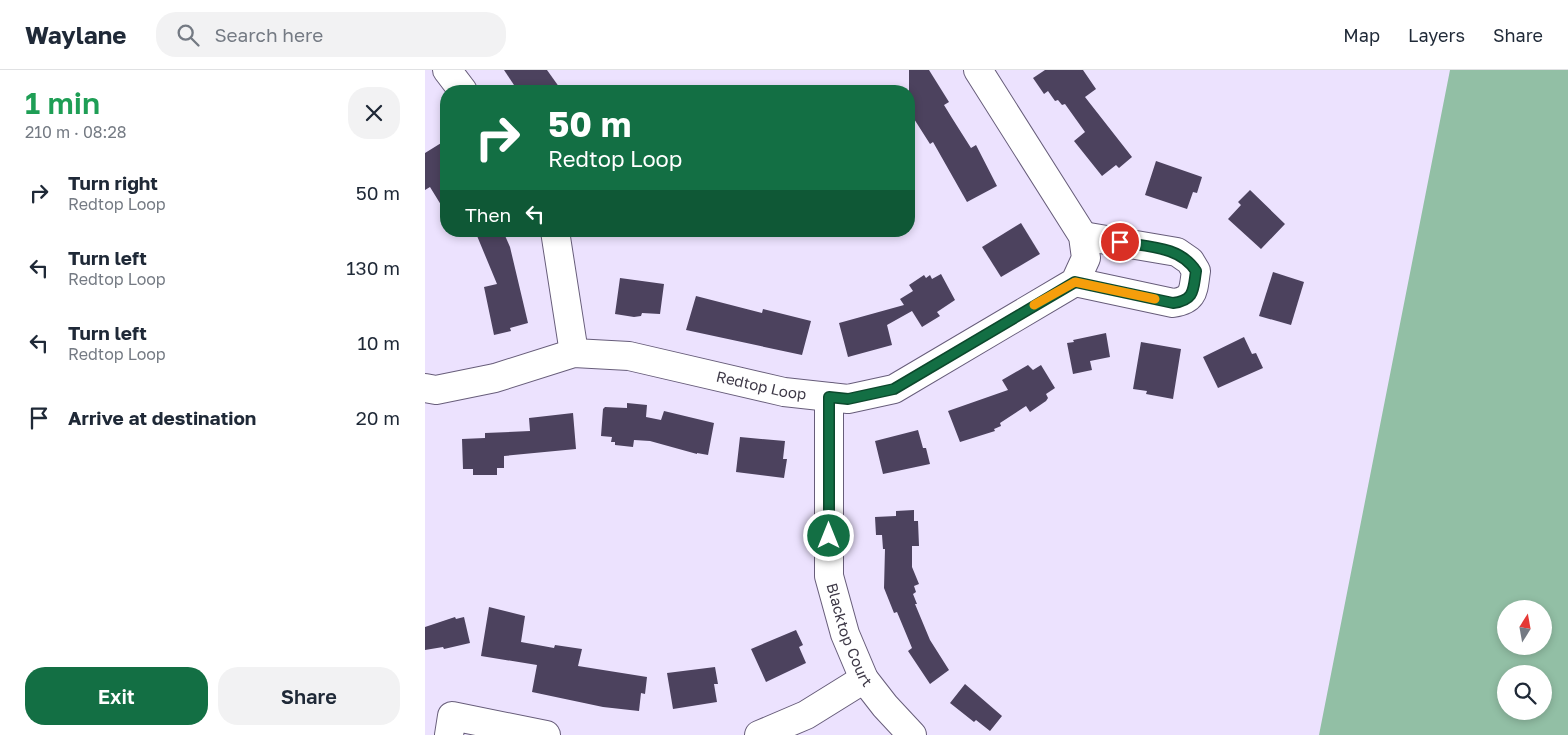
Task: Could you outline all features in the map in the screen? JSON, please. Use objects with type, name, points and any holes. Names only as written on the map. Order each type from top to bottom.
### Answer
[{"type":"street","points":[[447,70],[458,85]]},
{"type":"street","points":[[978,70],[1083,236],[1087,258],[1075,282],[1173,303],[1184,302],[1193,294],[1196,271],[1190,261],[1177,252],[1083,236]]},
{"type":"street","points":[[556,237],[574,353]]},
{"type":"street","name":"Redtop Loop","points":[[425,388],[436,390],[495,378],[574,353],[629,356],[784,392],[848,399],[894,389],[1075,282]]},
{"type":"street","name":"Blacktop Court","points":[[829,397],[829,576],[845,634],[865,679],[885,706],[912,735]]},
{"type":"street","points":[[759,735],[806,715],[865,679]]},
{"type":"street","points":[[449,735],[453,716],[546,735]]},
{"type":"green space","points":[[1450,70],[1568,70],[1568,735],[1319,735]]},
{"type":"building","points":[[504,70],[547,70],[558,85],[514,85]]},
{"type":"building","points":[[909,70],[929,70],[949,102],[944,105],[971,148],[976,145],[997,186],[967,202],[933,142],[930,144],[915,120],[915,85],[909,85]]},
{"type":"building","points":[[1045,70],[1083,70],[1096,89],[1085,97],[1132,157],[1119,168],[1116,165],[1102,176],[1074,141],[1085,132],[1065,104],[1062,105],[1058,100],[1055,101],[1048,91],[1044,94],[1033,78]]},
{"type":"building","points":[[440,144],[440,203],[430,187],[425,190],[425,153]]},
{"type":"building","points":[[1156,161],[1202,177],[1197,193],[1193,192],[1187,209],[1145,195]]},
{"type":"building","points":[[1250,190],[1285,224],[1261,249],[1228,219],[1241,205],[1238,202]]},
{"type":"building","points":[[1021,223],[1040,254],[1001,277],[982,247]]},
{"type":"building","points":[[477,237],[506,237],[510,247],[528,323],[510,328],[511,331],[494,335],[484,287],[497,284]]},
{"type":"building","points":[[1273,272],[1304,282],[1291,325],[1259,316]]},
{"type":"building","points":[[941,274],[955,300],[937,312],[940,316],[922,327],[912,311],[887,325],[892,345],[848,357],[839,323],[904,305],[900,299],[913,291],[909,285],[924,275],[926,278],[930,275],[932,279]]},
{"type":"building","points":[[620,278],[664,284],[660,314],[642,313],[641,316],[634,317],[615,314]]},
{"type":"building","points":[[696,296],[762,313],[763,309],[811,321],[802,355],[686,330]]},
{"type":"building","points":[[1106,333],[1110,357],[1090,361],[1092,370],[1073,374],[1067,343]]},
{"type":"building","points":[[1244,337],[1252,354],[1256,353],[1263,368],[1218,388],[1203,357]]},
{"type":"building","points":[[1141,342],[1181,349],[1173,399],[1146,394],[1147,391],[1133,389]]},
{"type":"building","points":[[1028,365],[1033,370],[1041,365],[1055,388],[1046,394],[1048,398],[1046,401],[1030,412],[1026,406],[1000,423],[1001,426],[994,429],[995,431],[960,442],[948,411],[1008,390],[1002,380]]},
{"type":"building","points":[[627,403],[647,405],[646,417],[661,420],[664,411],[714,423],[708,455],[697,454],[650,441],[634,440],[633,447],[615,445],[615,442],[611,442],[612,437],[601,436],[603,409],[605,407],[627,408]]},
{"type":"building","points":[[573,413],[576,449],[504,456],[504,468],[497,468],[497,475],[473,475],[473,469],[463,469],[462,439],[485,438],[485,433],[530,431],[529,418]]},
{"type":"building","points":[[918,430],[923,448],[926,448],[930,464],[883,474],[875,441]]},
{"type":"building","points":[[740,437],[785,441],[783,459],[787,459],[784,478],[736,472]]},
{"type":"building","points":[[914,510],[914,521],[918,521],[919,546],[912,546],[912,567],[919,584],[914,586],[916,592],[913,594],[917,604],[915,604],[930,640],[949,670],[930,684],[908,651],[912,648],[897,612],[894,613],[884,588],[885,549],[883,549],[882,535],[876,535],[875,517],[896,516],[896,511]]},
{"type":"building","points":[[489,607],[525,616],[521,642],[554,648],[555,645],[582,649],[578,666],[647,677],[645,694],[641,693],[639,711],[603,707],[532,692],[537,665],[481,656]]},
{"type":"building","points":[[455,617],[456,619],[464,617],[470,643],[444,649],[443,647],[425,650],[425,627]]},
{"type":"building","points":[[796,630],[803,645],[799,647],[806,663],[766,682],[751,649]]},
{"type":"building","points":[[715,667],[718,684],[714,684],[717,702],[673,709],[667,673]]},
{"type":"building","points":[[965,684],[1002,716],[990,731],[976,720],[974,722],[950,703]]},
{"type":"slow traffic","points":[[1034,305],[1075,282],[1155,299]]},
{"type":"route","points":[[829,536],[829,397],[848,399],[894,389],[1075,282],[1173,303],[1184,302],[1193,294],[1196,271],[1190,261],[1177,252],[1120,242]]}]
